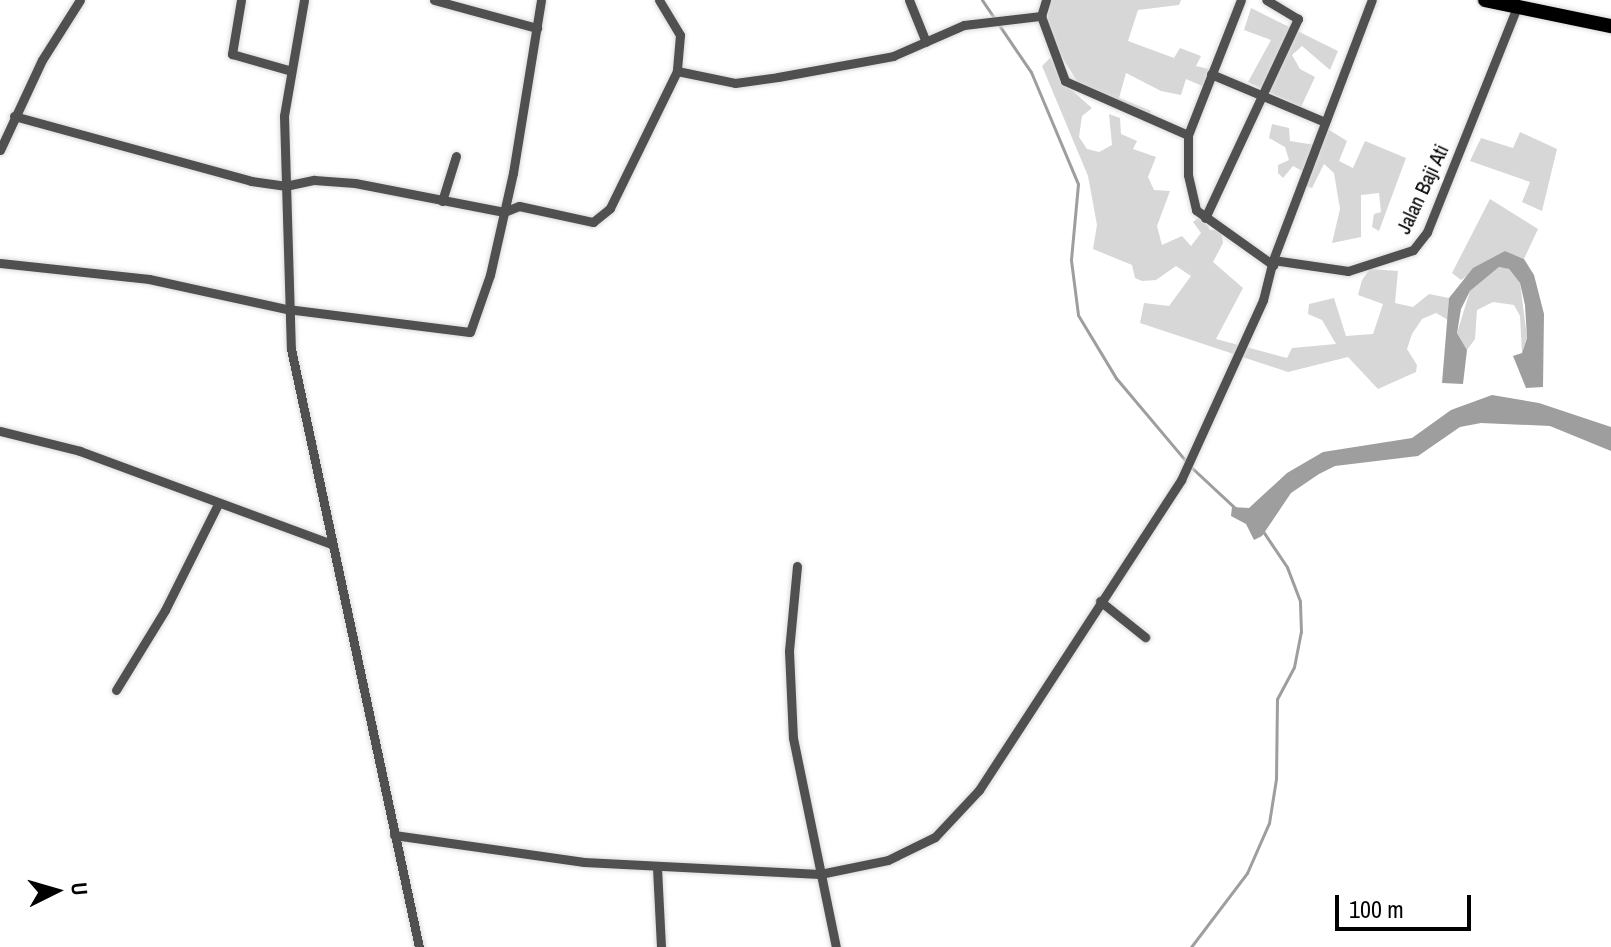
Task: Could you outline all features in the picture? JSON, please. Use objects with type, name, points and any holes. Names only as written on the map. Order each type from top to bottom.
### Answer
[{"type":"main road","points":[[1492,1],[1611,26]]},
{"type":"street","points":[[0,150],[14,116],[80,0]]},
{"type":"street","points":[[241,0],[232,54],[288,70]]},
{"type":"street","points":[[304,0],[288,70],[285,186],[287,309],[298,396],[419,947]]},
{"type":"street","points":[[434,0],[537,28]]},
{"type":"street","points":[[0,263],[149,279],[287,309],[470,332],[504,212],[541,0]]},
{"type":"street","points":[[14,116],[285,186],[314,180],[355,183],[504,212],[519,206],[599,221],[610,208],[677,71],[680,35],[659,0]]},
{"type":"street","points":[[909,0],[926,42]]},
{"type":"street","points":[[1046,0],[1041,16],[1065,81],[1188,135]]},
{"type":"street","points":[[1241,0],[1188,135],[1194,203],[1205,218],[1273,262]]},
{"type":"street","points":[[1205,218],[1298,19],[1266,0]]},
{"type":"street","points":[[394,835],[512,855],[657,868],[820,874],[900,855],[949,824],[979,790],[1181,480],[1263,300],[1273,262],[1372,0]]},
{"type":"street","name":"Jalan Baji Ati","points":[[1273,262],[1348,271],[1413,250],[1427,232],[1517,7]]},
{"type":"street","points":[[677,71],[735,83],[893,56],[964,25],[1041,16]]},
{"type":"street","points":[[1211,74],[1265,94],[1325,122]]},
{"type":"street","points":[[442,201],[456,156]]},
{"type":"street","points":[[0,431],[59,444],[331,544]]},
{"type":"street","points":[[116,690],[165,610],[218,504]]},
{"type":"street","points":[[797,566],[789,651],[793,738],[836,947]]},
{"type":"street","points":[[1100,601],[1145,637]]},
{"type":"street","points":[[657,868],[661,947]]},
{"type":"shaded area","points":[[1048,0],[1181,0],[1179,5],[1138,10],[1128,41],[1174,58],[1180,48],[1201,56],[1196,66],[1217,71],[1209,89],[1186,79],[1181,95],[1161,91],[1126,73],[1119,98],[1151,111],[1146,120],[1080,86],[1042,25],[1048,19]]},
{"type":"shaded area","points":[[1251,8],[1338,51],[1330,70],[1302,46],[1292,55],[1300,69],[1315,77],[1301,107],[1248,82],[1271,40],[1244,30]]},
{"type":"shaded area","points":[[1050,58],[1068,87],[1092,108],[1082,116],[1079,137],[1087,149],[1099,152],[1112,145],[1109,114],[1120,118],[1121,134],[1137,141],[1133,149],[1156,157],[1148,177],[1154,190],[1170,191],[1157,226],[1162,245],[1182,236],[1191,246],[1201,233],[1193,222],[1201,216],[1210,230],[1221,230],[1223,243],[1213,262],[1243,288],[1216,339],[1287,358],[1292,348],[1336,344],[1322,320],[1308,314],[1309,304],[1334,298],[1346,336],[1373,334],[1383,304],[1358,295],[1362,280],[1370,269],[1398,271],[1395,303],[1413,307],[1429,294],[1449,298],[1448,320],[1436,313],[1422,319],[1412,334],[1407,349],[1417,365],[1416,372],[1378,389],[1348,357],[1288,372],[1140,323],[1144,303],[1169,306],[1191,276],[1176,266],[1156,280],[1142,281],[1135,278],[1132,265],[1093,249],[1097,225],[1088,176],[1042,66]]},
{"type":"shaded area","points":[[1318,123],[1347,141],[1339,161],[1353,168],[1365,141],[1406,158],[1379,231],[1372,227],[1374,214],[1381,212],[1379,193],[1361,195],[1361,237],[1332,243],[1340,209],[1334,173],[1324,164],[1312,188],[1303,185],[1306,173],[1293,166],[1283,178],[1278,173],[1278,165],[1289,160],[1285,147],[1269,138],[1272,124],[1289,128],[1290,141],[1321,146],[1325,138]]},
{"type":"shaded area","points":[[1520,132],[1557,149],[1542,211],[1522,202],[1530,182],[1470,161],[1481,138],[1513,148]]},
{"type":"shaded area","points":[[1490,199],[1538,229],[1524,259],[1505,251],[1461,280],[1452,273]]},
{"type":"shaded area","points":[[1505,251],[1524,259],[1534,275],[1544,314],[1543,387],[1526,388],[1513,356],[1522,353],[1527,338],[1525,305],[1520,283],[1509,269],[1499,267],[1470,291],[1461,309],[1457,333],[1467,350],[1463,384],[1442,383],[1449,298],[1473,268]]},
{"type":"shaded area","points":[[1499,267],[1509,269],[1520,283],[1527,337],[1522,353],[1520,316],[1514,305],[1493,302],[1477,310],[1475,339],[1467,350],[1457,333],[1470,291]]},
{"type":"shaded area","points":[[1492,395],[1539,403],[1611,427],[1611,451],[1550,426],[1481,423],[1460,427],[1418,456],[1335,466],[1319,474],[1291,493],[1262,536],[1254,540],[1246,524],[1231,516],[1232,507],[1249,508],[1287,473],[1323,452],[1412,438],[1451,410]]},
{"type":"waterway","points":[[982,0],[1031,72],[1078,184],[1071,260],[1078,315],[1116,378],[1186,461]]},
{"type":"waterway","points":[[1191,467],[1235,508]]},
{"type":"waterway","points":[[1191,947],[1247,873],[1269,823],[1276,779],[1277,699],[1294,667],[1301,632],[1300,601],[1287,567],[1262,530]]}]
